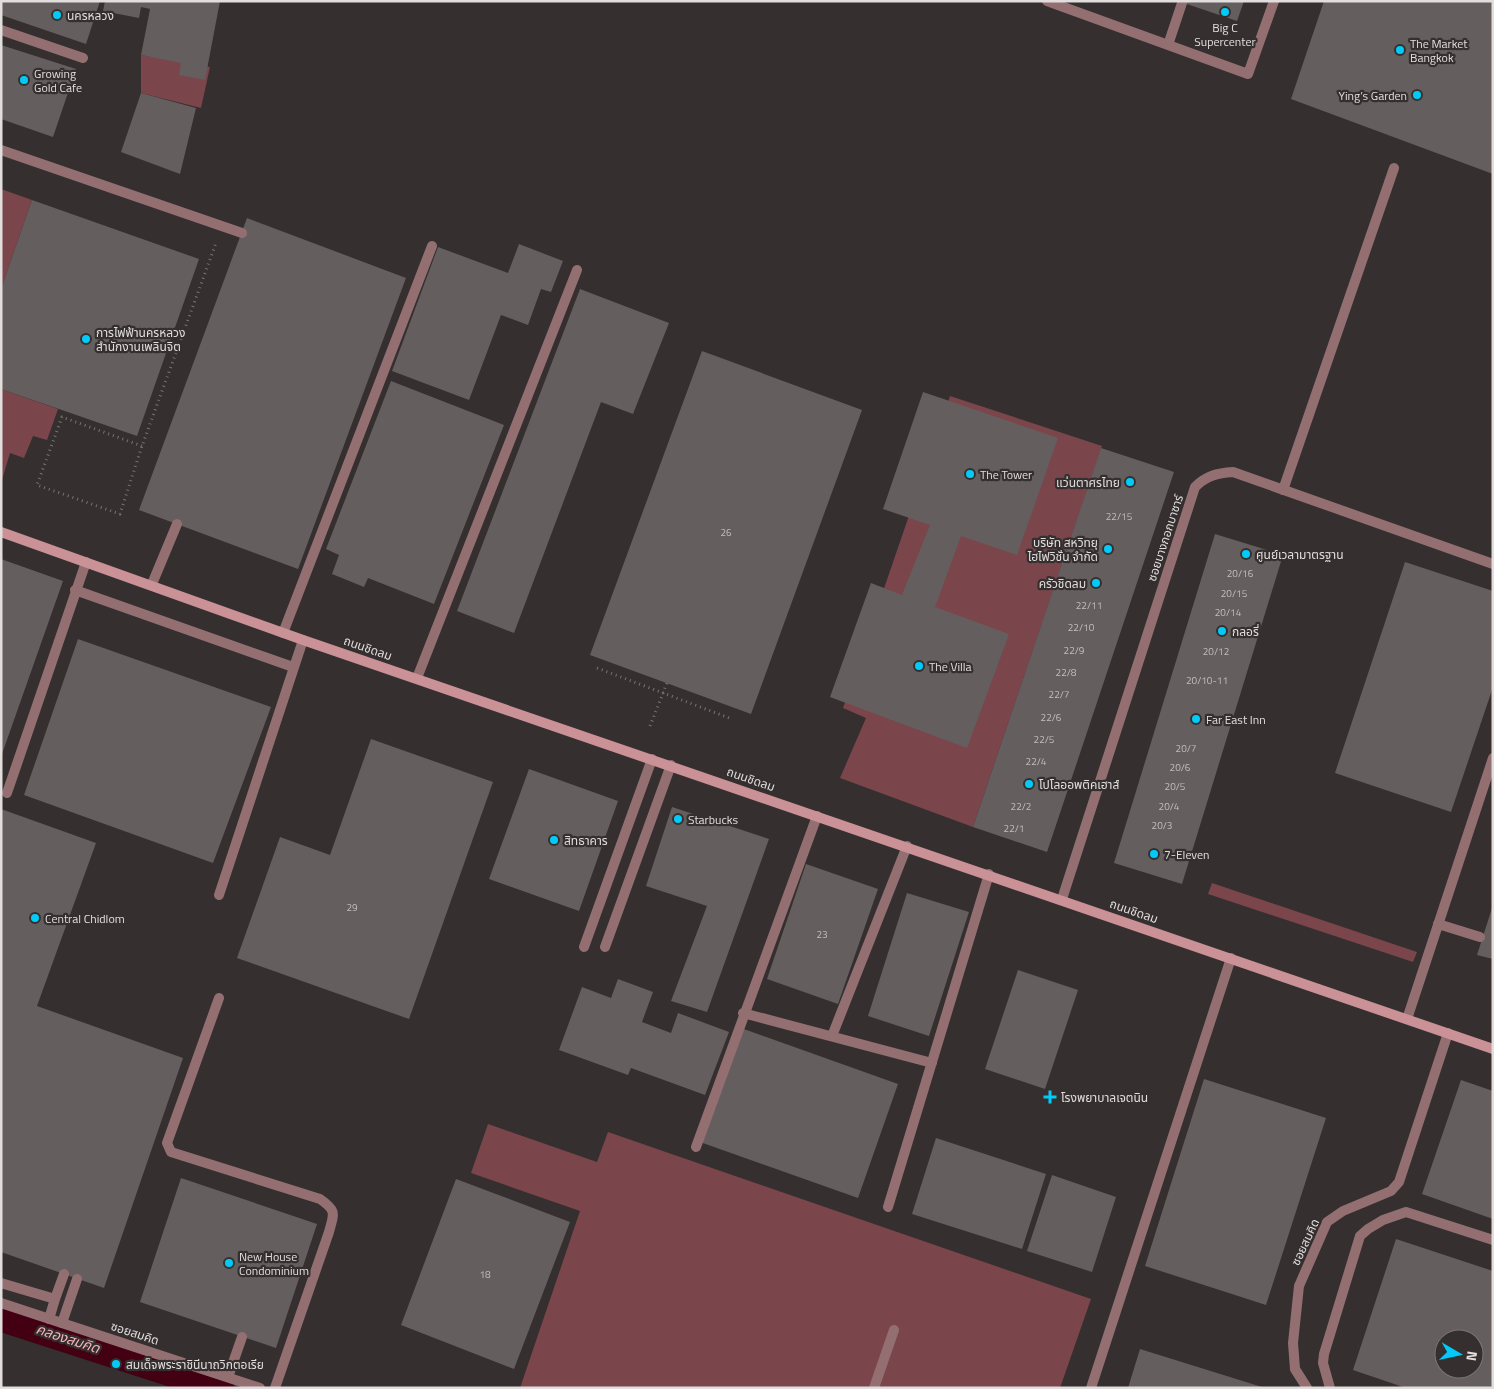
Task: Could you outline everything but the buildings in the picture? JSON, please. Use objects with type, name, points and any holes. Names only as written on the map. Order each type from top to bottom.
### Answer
[{"type":"street","points":[[1047,1],[1248,74],[1274,1]]},
{"type":"street","points":[[1168,45],[1182,3]]},
{"type":"street","points":[[1,30],[83,58]]},
{"type":"street","points":[[1,150],[242,233]]},
{"type":"street","points":[[1283,490],[1394,168]]},
{"type":"street","points":[[283,632],[432,246]]},
{"type":"street","points":[[417,678],[578,270]]},
{"type":"street","name":"ซอยบางกอกบาซาร์","points":[[1062,899],[1195,488],[1203,479],[1218,473],[1233,472],[1493,564]]},
{"type":"street","points":[[152,584],[177,524]]},
{"type":"street","name":"ถนนชิดลม","points":[[1,532],[152,584],[303,640],[1062,899],[1493,1049]]},
{"type":"street","points":[[7,794],[86,562]]},
{"type":"street","points":[[75,590],[292,667]]},
{"type":"street","points":[[219,895],[292,667],[303,640]]},
{"type":"street","points":[[1407,1019],[1493,758]]},
{"type":"street","points":[[584,947],[652,759]]},
{"type":"street","points":[[605,948],[671,766]]},
{"type":"street","points":[[696,1147],[743,1013],[817,816]]},
{"type":"street","points":[[832,1036],[907,846]]},
{"type":"street","points":[[888,1208],[989,874]]},
{"type":"street","points":[[1438,924],[1480,937]]},
{"type":"street","points":[[1092,1388],[1232,958]]},
{"type":"street","points":[[219,998],[167,1143],[168,1148],[171,1152],[320,1200],[331,1207],[334,1214],[330,1232],[275,1388]]},
{"type":"street","points":[[743,1013],[932,1063]]},
{"type":"street","name":"ซอยสมคิด","points":[[1307,1388],[1295,1369],[1293,1343],[1299,1286],[1327,1222],[1342,1211],[1391,1191],[1399,1182],[1448,1033]]},
{"type":"street","points":[[1330,1388],[1322,1363],[1360,1236],[1383,1220],[1406,1212],[1493,1240]]},
{"type":"street","points":[[49,1319],[64,1274]]},
{"type":"street","points":[[62,1323],[77,1279]]},
{"type":"street","points":[[1,1283],[55,1299]]},
{"type":"street","name":"ซอยสมคิด","points":[[1,1303],[260,1388]]},
{"type":"street","points":[[874,1388],[894,1330]]},
{"type":"street","points":[[228,1377],[242,1337]]},
{"type":"path","points":[[142,446],[62,417],[38,485],[120,514],[142,446],[222,226]]},
{"type":"path","points":[[597,668],[732,719]]},
{"type":"path","points":[[650,726],[667,683]]},
{"type":"shaded area","points":[[141,55],[210,67],[201,108],[141,93]]},
{"type":"shaded area","points":[[1,189],[32,200],[1,289]]},
{"type":"shaded area","points":[[1,389],[58,409],[47,440],[33,436],[24,458],[10,453],[2,480]]},
{"type":"shaded area","points":[[950,396],[1102,446],[973,827],[840,778],[866,718],[843,708]]},
{"type":"shaded area","points":[[1212,883],[1417,952],[1413,962],[1208,894]]},
{"type":"shaded area","points":[[488,1124],[597,1162],[608,1132],[1091,1299],[1060,1388],[520,1388],[580,1211],[471,1173]]},
{"type":"waterway","name":"คลองสมคิด","points":[[1,1317],[220,1388]]},
{"type":"place","name":"Big C Supercenter","points":[[1225,12]]},
{"type":"place","name":"นครหลวง","points":[[57,15]]},
{"type":"place","name":"The Market Bangkok","points":[[1400,50]]},
{"type":"place","name":"Growing Gold Cafe","points":[[24,80]]},
{"type":"place","name":"Ying’s Garden","points":[[1417,95]]},
{"type":"place","name":"การไฟฟ้านครหลวง สำนักงานเพลินจิต","points":[[86,339]]},
{"type":"place","name":"The Tower","points":[[970,474]]},
{"type":"place","name":"แว่นตาศรไทย","points":[[1130,482]]},
{"type":"place","name":"บริษัท สหวิทยุ ไฮไฟวิชั่น จำกัด","points":[[1108,549]]},
{"type":"place","name":"ศูนย์เวลามาตรฐาน","points":[[1246,554]]},
{"type":"place","name":"ครัวชิดลม","points":[[1096,583]]},
{"type":"place","name":"กลอรี่","points":[[1222,631]]},
{"type":"place","name":"The Villa","points":[[919,666]]},
{"type":"place","name":"Far East Inn","points":[[1196,719]]},
{"type":"place","name":"โปโลออพติคเฮาส์","points":[[1029,784]]},
{"type":"place","name":"Starbucks","points":[[678,819]]},
{"type":"place","name":"สิทธาคาร","points":[[554,840]]},
{"type":"place","name":"7-Eleven","points":[[1154,854]]},
{"type":"place","name":"Central Chidlom","points":[[35,918]]},
{"type":"place","name":"โรงพยาบาลเจตนิน","points":[[1050,1097]]},
{"type":"place","name":"New House Condominium","points":[[229,1263]]},
{"type":"place","name":"สมเด็จพระราชินีนาถวิกตอเรีย","points":[[116,1364]]}]
